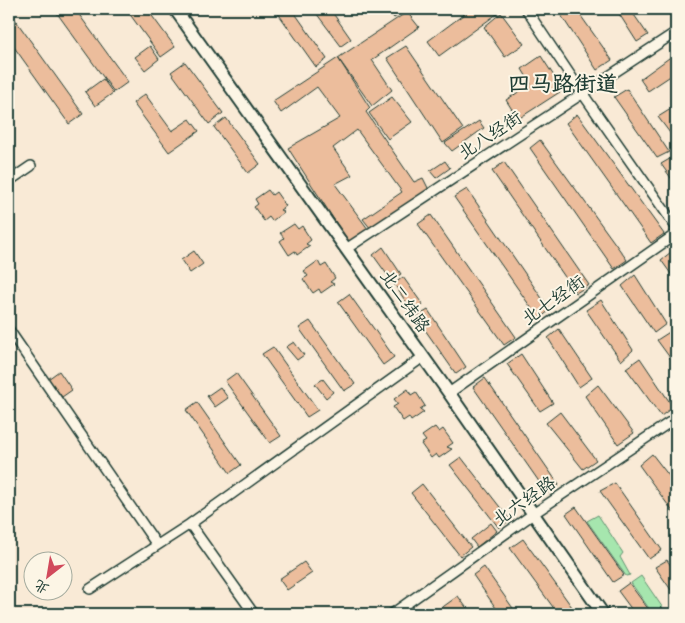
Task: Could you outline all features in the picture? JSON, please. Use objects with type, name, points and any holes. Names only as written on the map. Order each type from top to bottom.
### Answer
[{"type":"street","name":"北二纬路","points":[[176,9],[449,393],[603,614]]},
{"type":"street","points":[[526,9],[676,227]]},
{"type":"street","name":"北八经街","points":[[346,249],[676,32]]},
{"type":"street","points":[[9,181],[31,166]]},
{"type":"street","name":"北七经街","points":[[449,393],[676,234]]},
{"type":"street","points":[[9,330],[157,545]]},
{"type":"street","points":[[90,589],[190,524],[423,357]]},
{"type":"street","name":"北六经路","points":[[392,614],[533,514],[676,418]]},
{"type":"street","points":[[190,524],[254,614]]},
{"type":"green space","points":[[598,515],[623,553],[620,557],[630,575],[626,576],[587,521]]},
{"type":"green space","points":[[641,576],[667,614],[653,614],[631,583]]},
{"type":"building","points":[[54,9],[75,9],[128,82],[114,92]]},
{"type":"building","points":[[126,9],[147,9],[175,47],[161,57]]},
{"type":"building","points":[[275,9],[292,9],[327,59],[316,67]]},
{"type":"building","points":[[313,9],[330,9],[351,39],[341,46]]},
{"type":"building","points":[[387,9],[403,9],[404,11],[394,18]]},
{"type":"building","points":[[471,9],[499,9],[501,11],[439,56],[428,41]]},
{"type":"building","points":[[557,9],[576,9],[612,60],[597,70]]},
{"type":"building","points":[[616,9],[630,9],[648,35],[637,42]]},
{"type":"building","points":[[9,11],[83,114],[69,124],[9,40]]},
{"type":"building","points":[[407,12],[419,27],[372,60],[392,90],[372,106],[338,58]]},
{"type":"building","points":[[501,13],[524,44],[505,57],[484,27]]},
{"type":"building","points":[[150,46],[159,59],[145,70],[135,57]]},
{"type":"building","points":[[406,46],[463,129],[443,143],[387,58]]},
{"type":"building","points":[[676,53],[676,75],[675,73],[648,91],[640,79]]},
{"type":"building","points":[[541,56],[563,90],[518,119],[506,100],[531,84],[522,69]]},
{"type":"building","points":[[338,58],[370,108],[366,112],[414,182],[423,178],[429,190],[371,229],[363,219],[402,192],[357,130],[333,148],[352,175],[335,184],[368,229],[349,243],[288,148],[340,118],[317,87],[281,113],[273,101]]},
{"type":"building","points":[[185,62],[223,113],[209,124],[171,72]]},
{"type":"building","points":[[103,79],[113,93],[95,106],[85,92]]},
{"type":"building","points":[[627,89],[669,152],[657,158],[614,97]]},
{"type":"building","points":[[145,94],[172,131],[190,119],[199,131],[169,152],[133,103]]},
{"type":"building","points":[[392,97],[412,122],[388,139],[369,113]]},
{"type":"building","points":[[674,107],[676,110],[676,134],[673,137],[658,117]]},
{"type":"building","points":[[577,114],[664,234],[651,243],[566,123]]},
{"type":"building","points":[[226,118],[260,164],[248,173],[214,127]]},
{"type":"building","points":[[479,121],[484,128],[452,151],[445,143]]},
{"type":"building","points":[[540,140],[627,260],[614,269],[530,148]]},
{"type":"building","points":[[673,157],[676,161],[676,185],[661,164]]},
{"type":"building","points":[[445,161],[450,168],[436,178],[430,171]]},
{"type":"building","points":[[504,162],[589,285],[576,293],[492,171]]},
{"type":"building","points":[[467,189],[550,310],[539,319],[454,197]]},
{"type":"building","points":[[268,190],[272,195],[276,192],[286,206],[280,210],[284,212],[272,221],[269,217],[264,221],[254,207],[258,204],[255,199]]},
{"type":"building","points":[[431,215],[516,337],[504,345],[418,224]]},
{"type":"building","points":[[294,224],[298,229],[302,226],[311,240],[306,244],[310,246],[297,255],[295,251],[289,255],[280,241],[284,238],[280,233]]},
{"type":"building","points":[[383,247],[401,274],[391,280],[373,255]]},
{"type":"building","points":[[676,248],[676,281],[661,260]]},
{"type":"building","points":[[194,251],[203,264],[190,273],[181,260]]},
{"type":"building","points":[[318,261],[321,267],[326,264],[335,278],[330,282],[334,284],[321,293],[319,289],[313,293],[303,279],[308,276],[304,271]]},
{"type":"building","points":[[635,275],[666,324],[654,333],[622,286]]},
{"type":"building","points":[[403,277],[423,305],[413,312],[394,284]]},
{"type":"building","points":[[349,294],[394,357],[383,365],[338,302]]},
{"type":"building","points":[[601,300],[633,350],[621,361],[586,310]]},
{"type":"building","points":[[428,310],[466,367],[456,374],[416,317]]},
{"type":"building","points":[[310,321],[355,384],[344,391],[299,328]]},
{"type":"building","points":[[559,329],[592,378],[579,387],[548,338]]},
{"type":"building","points":[[671,331],[676,338],[676,366],[657,340]]},
{"type":"building","points":[[294,342],[304,355],[297,360],[286,347]]},
{"type":"building","points":[[273,347],[318,410],[307,417],[262,354]]},
{"type":"building","points":[[521,354],[553,403],[540,411],[507,364]]},
{"type":"building","points":[[640,358],[673,407],[661,416],[626,368]]},
{"type":"building","points":[[59,371],[72,390],[62,397],[48,379]]},
{"type":"building","points":[[236,373],[281,436],[270,443],[225,381]]},
{"type":"building","points":[[485,378],[559,485],[547,493],[473,387]]},
{"type":"building","points":[[323,379],[333,392],[326,398],[315,384]]},
{"type":"building","points":[[598,385],[634,433],[618,444],[585,396]]},
{"type":"building","points":[[220,387],[228,398],[215,407],[207,396]]},
{"type":"building","points":[[408,389],[411,395],[416,392],[425,406],[420,409],[424,412],[411,421],[409,417],[403,421],[393,407],[398,404],[394,399]]},
{"type":"building","points":[[197,402],[241,465],[230,473],[186,410]]},
{"type":"building","points":[[560,412],[596,460],[583,469],[546,423]]},
{"type":"building","points":[[435,427],[439,432],[443,429],[453,443],[447,447],[452,449],[439,458],[436,454],[431,458],[421,444],[426,441],[422,436]]},
{"type":"building","points":[[652,454],[676,485],[676,516],[639,465]]},
{"type":"building","points":[[461,457],[510,520],[499,528],[450,465]]},
{"type":"building","points":[[615,483],[662,550],[649,559],[600,491]]},
{"type":"building","points":[[422,484],[471,547],[460,556],[411,493]]},
{"type":"building","points":[[576,507],[624,575],[613,582],[566,514]]},
{"type":"building","points":[[491,523],[497,531],[477,547],[471,539]]},
{"type":"building","points":[[523,539],[577,614],[558,614],[510,548]]},
{"type":"building","points":[[667,560],[676,573],[676,597],[655,567]]},
{"type":"building","points":[[304,562],[312,573],[287,590],[279,579]]},
{"type":"building","points":[[484,567],[517,614],[500,614],[473,575]]},
{"type":"building","points":[[629,583],[652,614],[635,614],[618,591]]},
{"type":"building","points":[[458,596],[471,614],[433,614]]},
{"type":"district","name":"四马路街道","points":[[563,83]]}]
